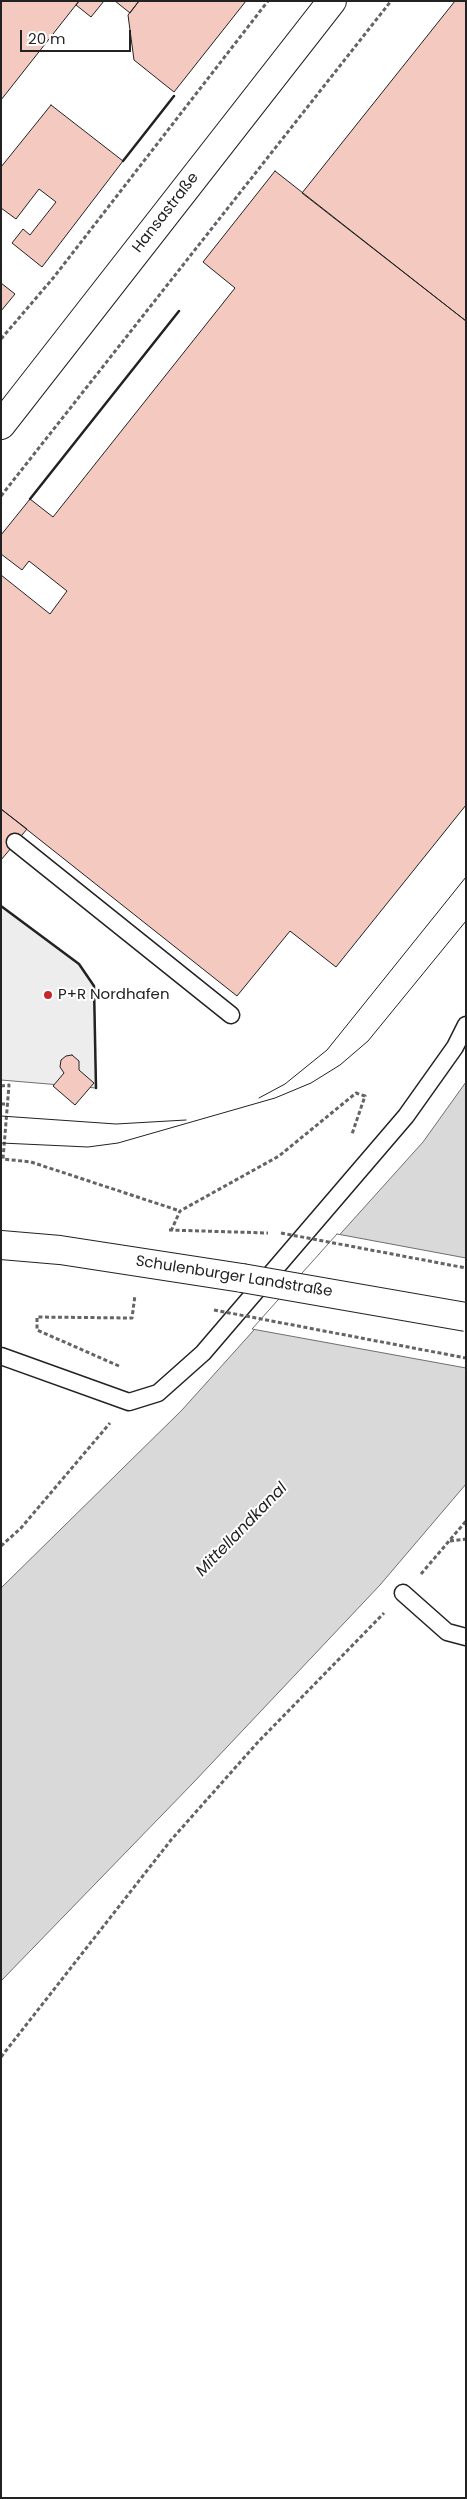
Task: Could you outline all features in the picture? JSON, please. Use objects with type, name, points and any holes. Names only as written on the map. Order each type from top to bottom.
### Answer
[{"type":"street","name":"Hansastraße","points":[[1,425],[332,1]]},
{"type":"street","name":"Schulenburger Landstraße","points":[[1,1245],[60,1250],[242,1278],[466,1317]]},
{"type":"lane","points":[[15,842],[231,1015]]},
{"type":"lane","points":[[1,1356],[129,1402],[158,1393],[203,1353],[406,1116],[455,1048],[466,1025]]},
{"type":"lane","points":[[403,1593],[447,1632],[466,1637]]},
{"type":"path","points":[[1,339],[54,278],[268,1]]},
{"type":"path","points":[[1,496],[392,1]]},
{"type":"path","points":[[1,1086],[9,1085],[2,1159],[31,1162],[180,1211]]},
{"type":"path","points":[[350,1140],[365,1096],[356,1093],[279,1156],[180,1211],[171,1231],[281,1233],[466,1268]]},
{"type":"path","points":[[1,1104],[8,1104]]},
{"type":"path","points":[[136,1292],[132,1318],[37,1317],[37,1330],[124,1368],[158,1393]]},
{"type":"path","points":[[214,1310],[466,1358]]},
{"type":"path","points":[[1,1546],[21,1528],[129,1402]]},
{"type":"path","points":[[1,2057],[171,1840],[258,1742],[403,1593],[466,1521]]},
{"type":"path","points":[[450,1541],[466,1539]]},
{"type":"shaded area","name":"P+R Nordhafen","points":[[1,906],[79,964],[94,986],[96,1088],[1,1080]]},
{"type":"water","name":"Mittellandkanal","points":[[466,1082],[466,1484],[380,1585],[193,1783],[1,1981],[1,1588],[182,1410],[423,1142]]},
{"type":"pier","points":[[337,1234],[466,1258],[466,1368],[252,1329]]},
{"type":"building","points":[[1,1],[79,1],[1,100]]},
{"type":"building","points":[[79,1],[104,1],[91,17],[76,5]]},
{"type":"building","points":[[115,1],[139,1],[130,13]]},
{"type":"building","points":[[139,1],[246,1],[174,92],[134,60],[128,15]]},
{"type":"building","points":[[455,1],[466,1],[466,321],[302,193]]},
{"type":"building","points":[[51,105],[123,161],[42,267],[12,243],[23,229],[30,235],[56,202],[39,189],[16,219],[1,208],[1,167]]},
{"type":"building","points":[[275,171],[466,321],[466,805],[336,967],[290,931],[237,996],[1,809],[1,575],[50,614],[67,591],[29,561],[22,570],[1,554],[1,535],[30,499],[53,517],[235,288],[203,262]]},
{"type":"building","points":[[1,283],[15,294],[1,311]]},
{"type":"building","points":[[1,809],[27,829],[1,860]]},
{"type":"building","points":[[72,1055],[79,1061],[79,1070],[94,1083],[75,1105],[53,1086],[64,1073],[60,1067],[61,1060],[66,1056]]},
{"type":"tram line","points":[[259,1098],[285,1084],[327,1050],[466,877]]},
{"type":"tram line","points":[[1,1143],[88,1147],[118,1143],[275,1098],[311,1083],[340,1065],[368,1041],[466,921]]},
{"type":"tram line","points":[[1,1116],[116,1124],[186,1120]]},
{"type":"wall","points":[[123,161],[174,96]]},
{"type":"wall","points":[[30,499],[179,311]]},
{"type":"wall","points":[[1,906],[79,964],[94,986],[96,1088]]},
{"type":"place","name":"P+R Nordhafen","points":[[48,995]]}]
